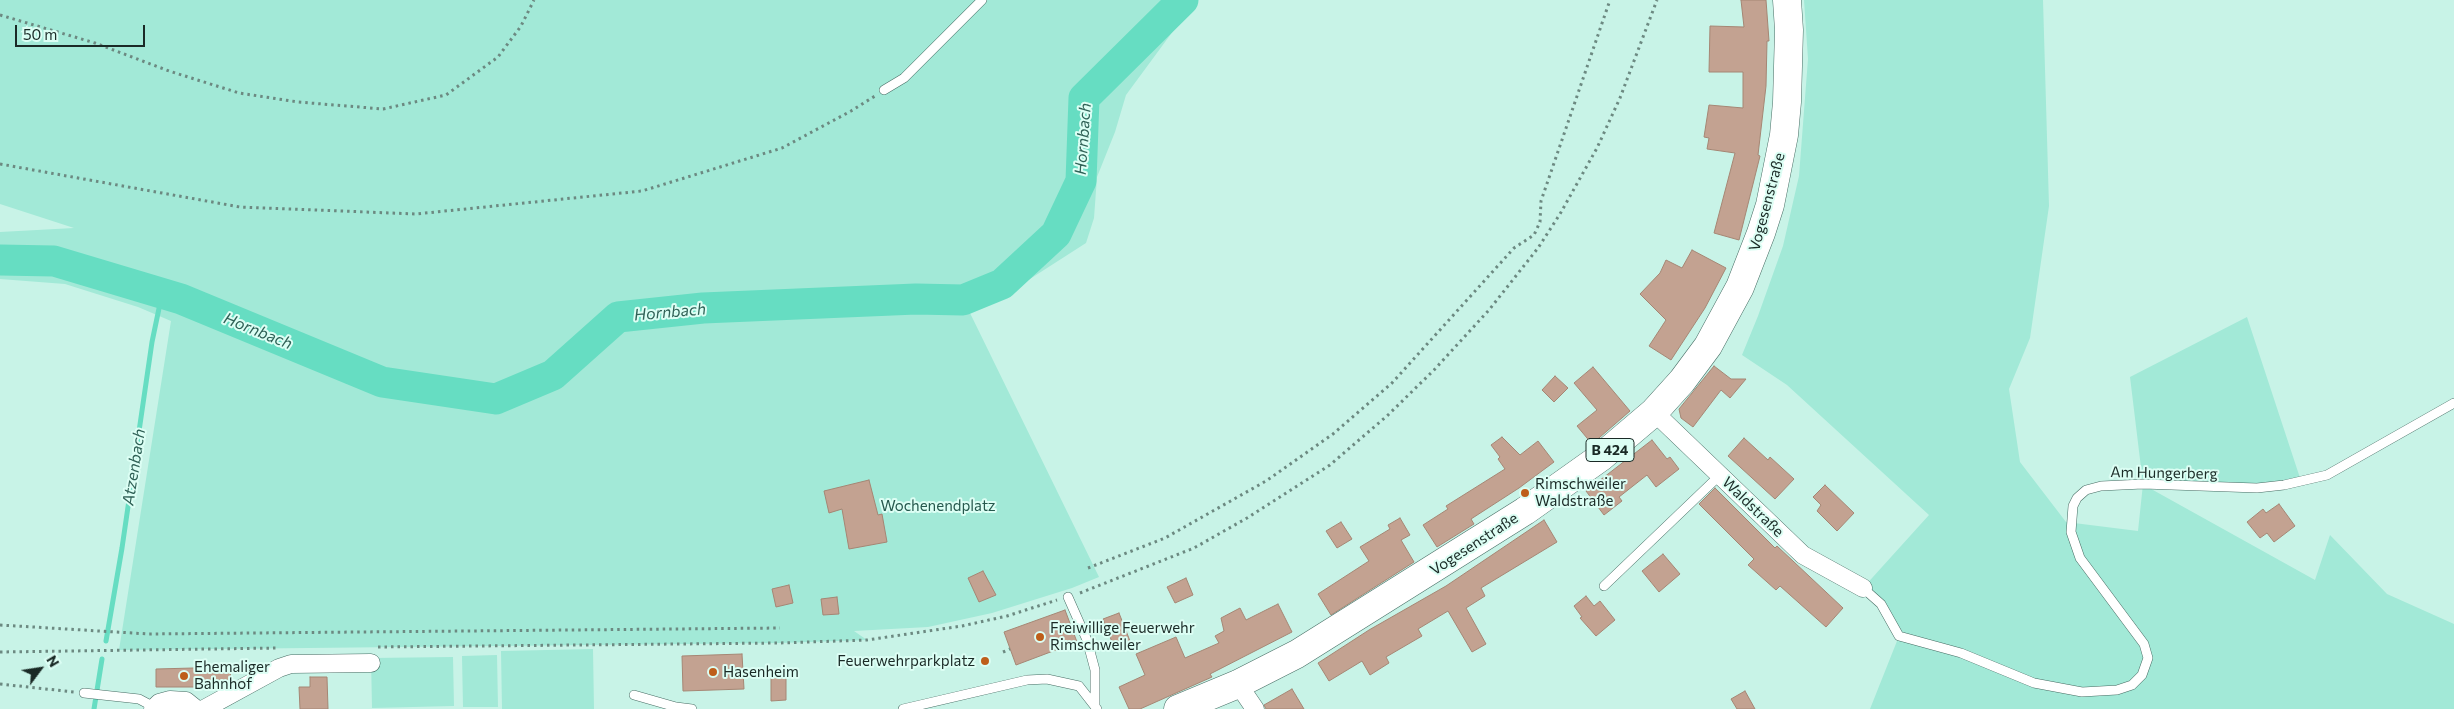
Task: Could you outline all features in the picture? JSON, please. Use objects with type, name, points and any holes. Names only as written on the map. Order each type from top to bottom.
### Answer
[{"type":"main road","name":"Vogesenstraße","points":[[1178,709],[1238,684],[1334,632],[1525,511],[1601,457],[1654,412],[1682,381],[1708,346],[1740,287],[1761,233],[1778,171],[1784,135],[1789,30],[1787,0]]},
{"type":"street","name":"Waldstraße","points":[[1654,412],[1803,555],[1863,588]]},
{"type":"street","points":[[204,709],[228,698],[279,668],[291,664],[372,655]]},
{"type":"street","points":[[1238,684],[1255,709]]},
{"type":"street","points":[[154,708],[170,700],[186,701],[196,709]]},
{"type":"lane","points":[[884,90],[904,78],[982,0]]},
{"type":"lane","name":"Am Hungerberg","points":[[1863,588],[1881,604],[1899,636],[1961,653],[2034,683],[2082,692],[2117,690],[2132,685],[2142,675],[2148,658],[2144,644],[2080,558],[2071,532],[2073,506],[2086,490],[2101,486],[2143,484],[2257,488],[2284,485],[2327,475],[2454,403]]},
{"type":"lane","points":[[1604,586],[1720,475]]},
{"type":"lane","points":[[1068,597],[1087,640],[1096,670],[1096,707]]},
{"type":"lane","points":[[903,709],[1027,680],[1047,678],[1079,686],[1096,707]]},
{"type":"lane","points":[[84,693],[138,698],[154,708]]},
{"type":"lane","points":[[634,695],[676,708],[692,709]]},
{"type":"path","points":[[0,15],[96,43],[169,71],[238,93],[298,102],[383,109],[446,94],[498,58],[521,26],[534,0]]},
{"type":"path","points":[[1088,568],[1165,538],[1266,481],[1333,434],[1392,383],[1514,248],[1534,234],[1540,222],[1541,201],[1610,0]]},
{"type":"path","points":[[372,655],[866,640],[962,626],[1007,616],[1068,597],[1194,548],[1247,518],[1330,465],[1388,415],[1434,370],[1489,310],[1538,248],[1560,214],[1596,148],[1620,98],[1657,0]]},
{"type":"path","points":[[0,164],[240,207],[416,214],[642,190],[782,148],[851,111],[884,90]]},
{"type":"path","points":[[0,625],[159,634],[780,628]]},
{"type":"path","points":[[0,652],[285,648]]},
{"type":"path","points":[[1003,652],[1010,649]]},
{"type":"path","points":[[0,684],[84,693]]},
{"type":"green space","name":"Wochenendplatz","points":[[0,0],[1196,0],[1126,95],[1115,132],[1097,177],[1094,218],[1086,243],[1005,295],[970,313],[1099,577],[1072,588],[992,613],[928,627],[854,631],[867,640],[779,643],[119,650],[171,321],[138,307],[65,284],[0,279],[0,232],[74,228],[0,204]]},
{"type":"green space","points":[[1804,0],[2043,0],[2049,206],[2030,338],[2009,389],[2020,462],[2066,522],[2138,531],[2143,484],[2130,377],[2247,317],[2301,481],[2284,485],[2144,485],[2315,580],[2330,535],[2387,594],[2454,624],[2454,709],[1870,709],[1899,636],[1881,604],[1863,588],[1929,515],[1787,385],[1742,355],[1783,246],[1799,176],[1808,59]]},
{"type":"green space","points":[[593,649],[594,709],[502,709],[501,651]]},
{"type":"green space","points":[[497,655],[498,707],[463,707],[462,656]]},
{"type":"green space","points":[[453,657],[454,706],[372,708],[371,658]]},
{"type":"building","points":[[1741,0],[1766,0],[1769,41],[1767,41],[1766,86],[1758,155],[1760,156],[1739,240],[1714,233],[1735,153],[1707,149],[1709,138],[1704,137],[1709,105],[1743,108],[1743,72],[1709,72],[1710,26],[1744,27]]},
{"type":"building","points":[[1692,250],[1726,268],[1705,308],[1671,360],[1649,346],[1666,320],[1640,294],[1660,273],[1666,260],[1682,268]]},
{"type":"building","points":[[1714,366],[1731,379],[1746,379],[1730,398],[1721,390],[1693,427],[1681,418],[1679,409]]},
{"type":"building","points":[[1593,367],[1630,411],[1592,444],[1577,426],[1597,410],[1574,383]]},
{"type":"building","points":[[1555,376],[1568,388],[1554,402],[1542,390]]},
{"type":"building","points":[[1502,437],[1520,455],[1538,441],[1554,462],[1519,488],[1471,519],[1474,524],[1437,547],[1423,525],[1448,509],[1446,506],[1505,469],[1498,459],[1500,457],[1491,445]]},
{"type":"building","points":[[1744,438],[1768,460],[1770,457],[1794,479],[1775,499],[1728,456]]},
{"type":"building","points":[[1652,440],[1667,459],[1670,457],[1679,469],[1656,487],[1647,475],[1619,497],[1622,501],[1604,515],[1586,491]]},
{"type":"building","points":[[869,480],[878,515],[882,514],[887,542],[849,549],[842,509],[829,513],[824,491]]},
{"type":"building","points":[[1825,485],[1854,513],[1837,531],[1817,511],[1821,505],[1813,497]]},
{"type":"building","points":[[1715,488],[1775,548],[1777,546],[1843,608],[1826,627],[1780,586],[1776,590],[1748,565],[1754,559],[1699,504]]},
{"type":"building","points":[[2279,504],[2295,526],[2274,542],[2267,533],[2260,538],[2247,522],[2263,509],[2266,513]]},
{"type":"building","points":[[1400,518],[1410,535],[1401,540],[1414,562],[1331,615],[1318,594],[1369,561],[1360,547],[1390,529],[1388,525]]},
{"type":"building","points":[[1544,520],[1557,542],[1481,588],[1485,596],[1466,608],[1486,644],[1472,652],[1448,611],[1418,629],[1422,636],[1386,657],[1389,663],[1370,675],[1362,661],[1329,681],[1318,663],[1369,630],[1446,586]]},
{"type":"building","points":[[1341,522],[1352,539],[1337,548],[1326,531]]},
{"type":"building","points":[[1663,554],[1680,574],[1659,592],[1642,571]]},
{"type":"building","points":[[983,571],[996,595],[979,602],[968,578]]},
{"type":"building","points":[[1186,578],[1193,595],[1175,603],[1167,587]]},
{"type":"building","points":[[789,585],[793,603],[776,607],[772,589]]},
{"type":"building","points":[[1586,596],[1594,606],[1600,601],[1615,620],[1596,636],[1580,618],[1582,617],[1574,606]]},
{"type":"building","points":[[837,597],[839,614],[823,615],[821,599]]},
{"type":"building","points":[[1278,604],[1292,632],[1210,674],[1212,677],[1140,709],[1129,709],[1119,687],[1145,675],[1136,654],[1176,637],[1185,658],[1219,643],[1215,636],[1224,631],[1221,618],[1240,608],[1246,620]]},
{"type":"building","name":"Freiwillige Feuerwehr Rimschweiler","points":[[1065,610],[1077,642],[1016,665],[1004,632]]},
{"type":"building","points":[[1119,613],[1130,641],[1114,647],[1103,619]]},
{"type":"building","name":"Hasenheim","points":[[742,654],[744,689],[683,691],[682,656]]},
{"type":"building","name":"Ehemaliger Bahnhof","points":[[231,667],[230,680],[218,680],[218,683],[212,683],[212,687],[156,687],[156,669]]},
{"type":"building","points":[[771,670],[786,670],[786,700],[771,701]]},
{"type":"building","points":[[310,677],[327,677],[328,709],[300,709],[299,687],[310,687]]},
{"type":"building","points":[[1292,689],[1304,709],[1266,709],[1264,705]]},
{"type":"building","points":[[1745,691],[1755,709],[1737,709],[1731,699]]},
{"type":"waterway","name":"Hornbach","points":[[0,260],[54,261],[181,299],[382,382],[496,399],[553,375],[618,317],[703,308],[916,299],[963,300],[1002,284],[1056,234],[1081,181],[1084,98],[1183,0]]},
{"type":"waterway","name":"Atzenbach","points":[[106,641],[122,548],[152,342],[162,294]]},
{"type":"waterway","name":"Atzenbach","points":[[94,709],[102,659]]},
{"type":"place","name":"Rimschweiler Waldstraße","points":[[1525,493]]},
{"type":"place","name":"Freiwillige Feuerwehr Rimschweiler","points":[[1040,637]]},
{"type":"place","name":"Feuerwehrparkplatz","points":[[985,661]]},
{"type":"place","name":"Hasenheim","points":[[713,672]]},
{"type":"place","name":"Ehemaliger Bahnhof","points":[[184,676]]}]
